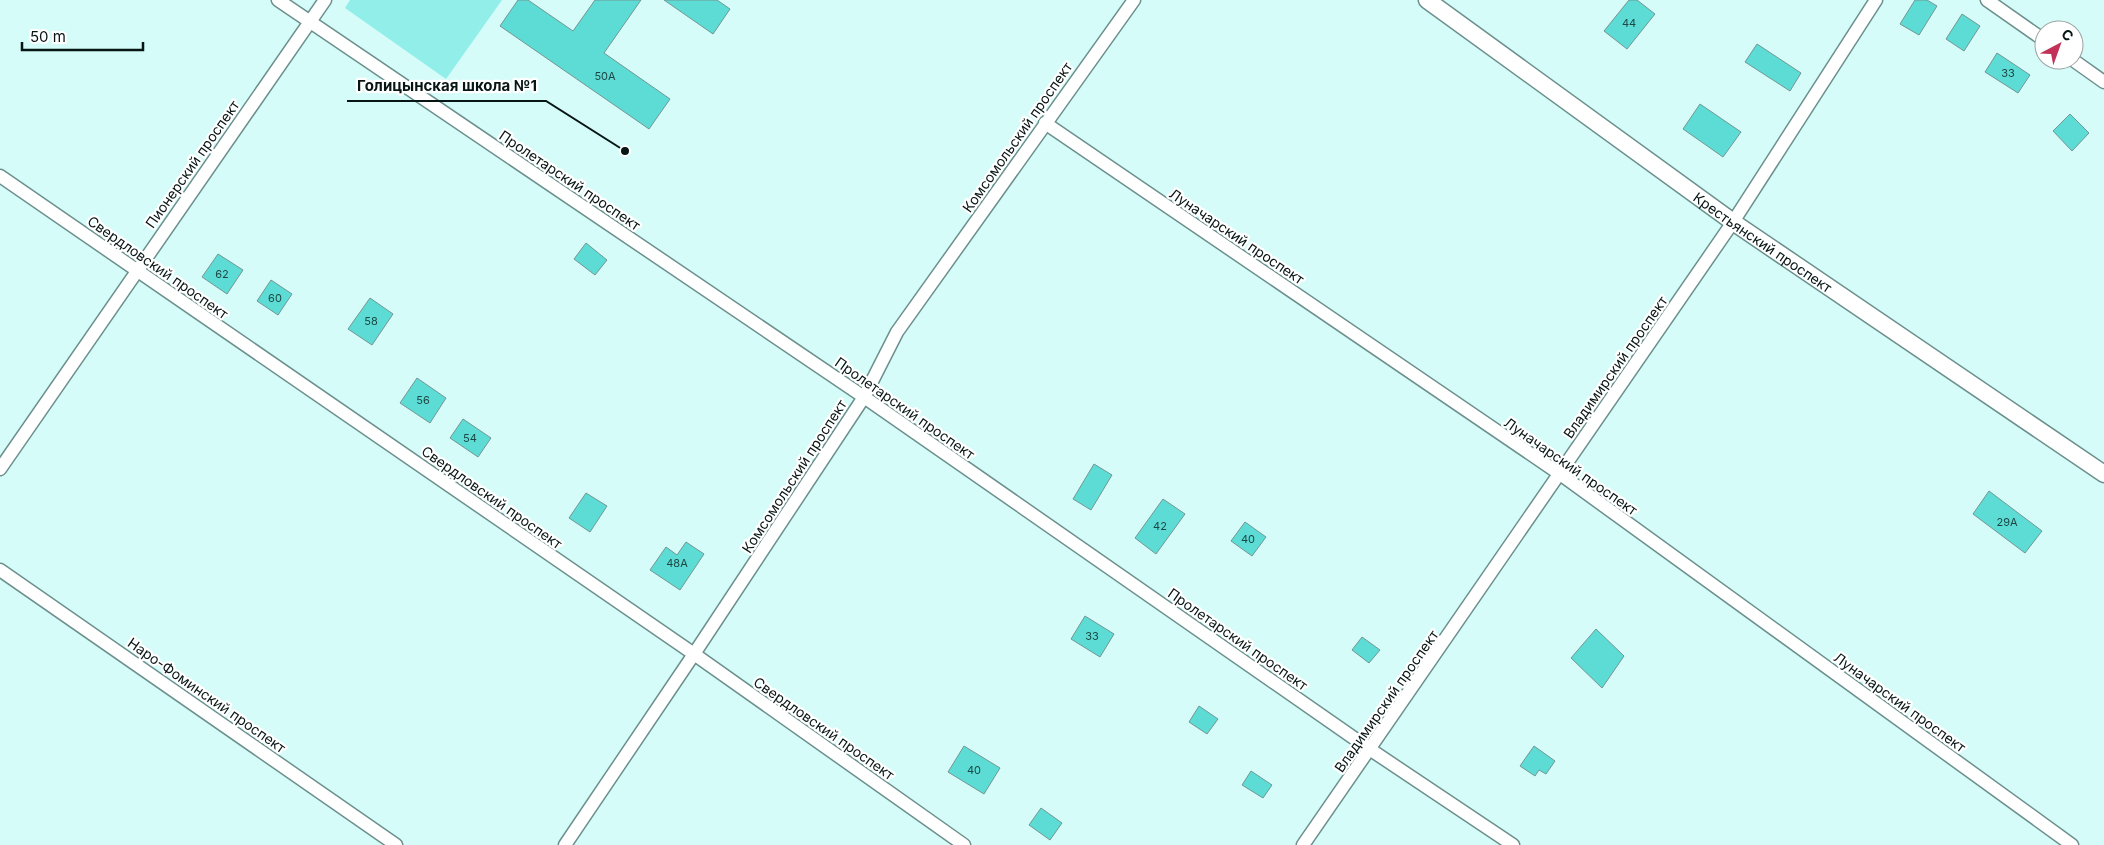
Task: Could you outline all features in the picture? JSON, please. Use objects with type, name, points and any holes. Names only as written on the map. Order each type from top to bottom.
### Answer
[{"type":"street","name":"Пролетарский проспект","points":[[278,0],[864,397],[1371,750],[1513,845]]},
{"type":"street","name":"Пионерский проспект","points":[[0,469],[324,0]]},
{"type":"street","name":"Комсомольский проспект","points":[[565,845],[864,397],[897,332],[1134,0]]},
{"type":"street","name":"Крестьянский проспект","points":[[1427,0],[1733,222],[2104,474]]},
{"type":"street","name":"Владимирский проспект","points":[[1303,845],[1371,750],[1733,222],[1876,0]]},
{"type":"street","points":[[1987,0],[2034,33]]},
{"type":"street","points":[[2084,68],[2104,82]]},
{"type":"street","name":"Луначарский проспект","points":[[1045,123],[1560,474],[2072,845]]},
{"type":"street","name":"Свердловский проспект","points":[[0,176],[694,654],[964,845]]},
{"type":"street","name":"Наро-Фоминский проспект","points":[[0,570],[396,845]]},
{"type":"shaded area","points":[[350,0],[502,0],[446,79],[345,8]]},
{"type":"building","points":[[518,0],[528,0],[573,31],[595,0],[641,0],[604,53],[670,99],[649,129],[500,26]]},
{"type":"building","points":[[664,0],[717,0],[730,9],[713,34]]},
{"type":"building","points":[[1629,0],[1637,0],[1655,14],[1627,49],[1604,31]]},
{"type":"building","points":[[1915,0],[1927,0],[1937,6],[1919,35],[1900,24]]},
{"type":"building","points":[[1962,14],[1980,26],[1964,51],[1946,39]]},
{"type":"building","points":[[1757,44],[1801,73],[1790,91],[1745,62]]},
{"type":"building","points":[[1997,53],[2030,75],[2018,93],[1985,72]]},
{"type":"building","points":[[1700,104],[1741,132],[1723,157],[1683,129]]},
{"type":"building","points":[[2070,114],[2089,133],[2072,151],[2053,131]]},
{"type":"building","points":[[586,243],[607,260],[595,275],[574,259]]},
{"type":"building","points":[[218,254],[243,270],[227,294],[202,277]]},
{"type":"building","points":[[271,280],[292,294],[278,315],[257,301]]},
{"type":"building","points":[[370,298],[393,314],[372,345],[348,329]]},
{"type":"building","points":[[417,378],[446,398],[430,423],[400,403]]},
{"type":"building","points":[[463,419],[491,438],[478,457],[450,438]]},
{"type":"building","points":[[1094,464],[1112,475],[1091,510],[1073,499]]},
{"type":"building","points":[[1989,491],[2042,531],[2025,553],[1973,514]]},
{"type":"building","points":[[586,493],[607,506],[590,532],[569,518]]},
{"type":"building","points":[[1163,499],[1185,514],[1156,554],[1135,538]]},
{"type":"building","points":[[1245,522],[1266,537],[1252,556],[1231,541]]},
{"type":"building","points":[[686,542],[704,554],[680,590],[650,570],[666,547],[677,555]]},
{"type":"building","points":[[1085,616],[1114,634],[1100,657],[1071,639]]},
{"type":"building","points":[[1596,629],[1624,656],[1602,688],[1571,658]]},
{"type":"building","points":[[1362,637],[1380,650],[1369,663],[1352,650]]},
{"type":"building","points":[[1199,706],[1218,719],[1207,734],[1189,722]]},
{"type":"building","points":[[964,746],[1000,768],[984,794],[948,772]]},
{"type":"building","points":[[1534,746],[1555,761],[1546,774],[1539,770],[1535,776],[1520,766]]},
{"type":"building","points":[[1251,771],[1272,785],[1263,798],[1242,785]]},
{"type":"building","points":[[1041,808],[1062,823],[1050,840],[1029,825]]},
{"type":"place","name":"Голицынская школа №1","points":[[625,151]]}]
